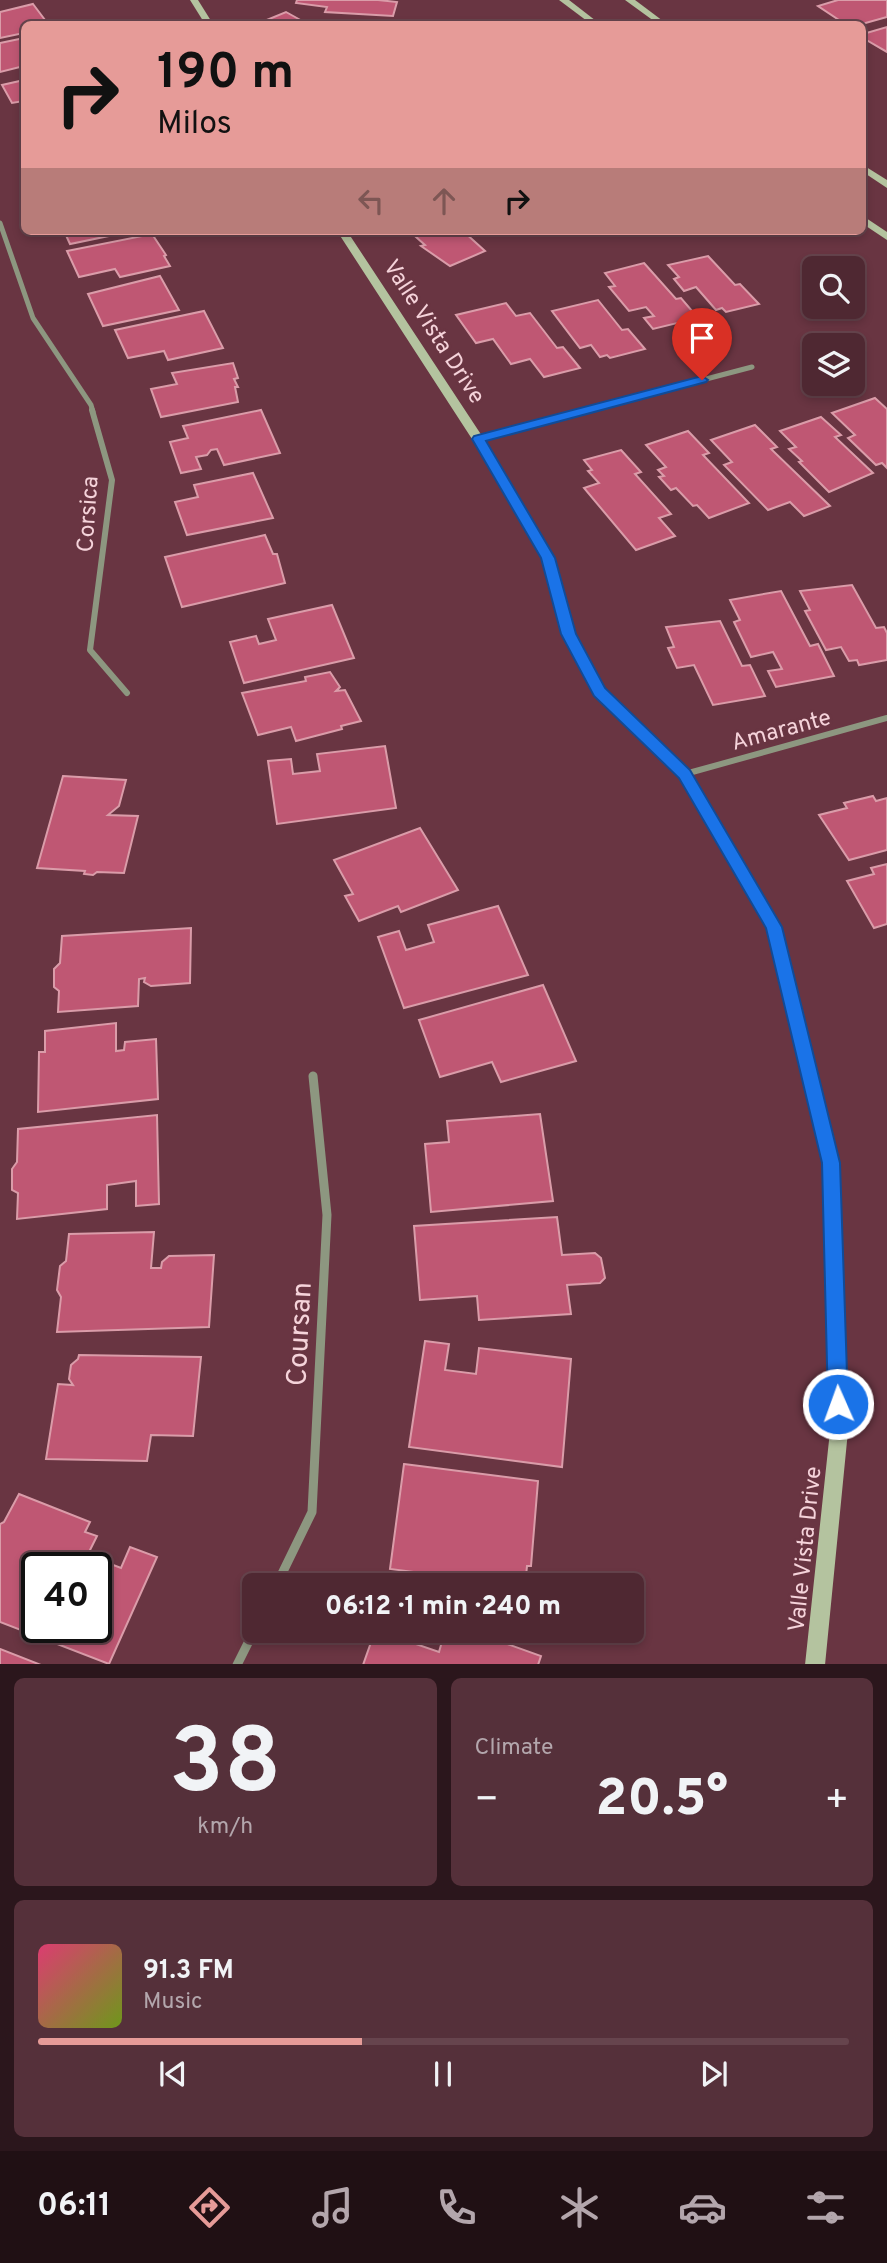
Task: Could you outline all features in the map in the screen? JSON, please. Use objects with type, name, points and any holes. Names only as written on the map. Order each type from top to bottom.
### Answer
[{"type":"street","points":[[194,0],[207,21]]},
{"type":"street","points":[[563,0],[592,21]]},
{"type":"street","points":[[629,0],[659,21]]},
{"type":"street","points":[[866,170],[887,185]]},
{"type":"street","points":[[866,221],[887,237]]},
{"type":"street","name":"Corsica","points":[[0,223],[33,318],[91,405],[112,480],[90,650],[127,693]]},
{"type":"street","name":"Valle Vista Drive","points":[[345,235],[478,439],[548,558],[569,634],[599,692],[685,774],[774,927],[831,1163],[839,1431],[815,1664]]},
{"type":"street","points":[[478,439],[751,367]]},
{"type":"street","name":"Amarante","points":[[685,774],[887,718]]},
{"type":"street","name":"Coursan","points":[[282,1573],[312,1512],[327,1215],[313,1076]]},
{"type":"street","points":[[237,1664],[248,1643]]},
{"type":"building","points":[[297,0],[397,2],[393,16],[325,12],[327,7],[296,3]]},
{"type":"building","points":[[838,0],[887,0],[887,17],[866,23],[840,21],[818,6]]},
{"type":"building","points":[[33,4],[46,21],[21,21],[21,34],[0,38],[0,12]]},
{"type":"building","points":[[286,12],[302,21],[264,21]]},
{"type":"building","points":[[887,27],[887,52],[866,40],[866,33]]},
{"type":"building","points":[[21,39],[21,67],[0,72],[0,43]]},
{"type":"building","points":[[21,81],[21,102],[12,103],[2,85]]},
{"type":"building","points":[[66,235],[114,235],[70,244]]},
{"type":"building","points":[[153,235],[170,266],[120,277],[115,269],[79,277],[67,251]]},
{"type":"building","points":[[467,235],[485,251],[450,266],[421,246],[425,245],[416,237]]},
{"type":"building","points":[[708,256],[735,285],[740,284],[759,304],[726,312],[722,308],[716,310],[696,287],[684,291],[674,279],[679,277],[668,265]]},
{"type":"building","points":[[644,263],[676,299],[681,298],[698,318],[653,329],[644,318],[654,316],[646,307],[629,311],[609,287],[615,286],[605,273]]},
{"type":"building","points":[[160,276],[179,310],[103,326],[88,294]]},
{"type":"building","points":[[598,300],[622,330],[628,329],[645,349],[610,358],[607,355],[600,357],[591,345],[580,348],[552,311]]},
{"type":"building","points":[[506,303],[516,316],[530,313],[557,348],[563,347],[580,368],[544,377],[530,359],[511,364],[493,339],[476,343],[456,315]]},
{"type":"building","points":[[204,311],[223,348],[168,360],[164,351],[128,358],[115,330]]},
{"type":"building","points":[[233,363],[238,378],[234,379],[238,387],[235,387],[238,402],[161,417],[151,389],[177,384],[172,373]]},
{"type":"building","points":[[875,398],[887,409],[887,468],[882,463],[876,465],[848,438],[855,435],[832,413]]},
{"type":"building","points":[[261,410],[280,453],[224,465],[217,449],[211,450],[207,455],[196,457],[201,469],[181,473],[170,442],[188,438],[183,426]]},
{"type":"building","points":[[821,417],[841,435],[835,437],[873,473],[829,492],[799,462],[802,461],[789,449],[796,447],[780,431]]},
{"type":"building","points":[[755,425],[777,447],[771,449],[830,506],[804,516],[790,502],[768,510],[724,465],[732,462],[711,440]]},
{"type":"building","points":[[688,431],[709,453],[703,455],[749,503],[709,518],[676,488],[671,490],[659,477],[664,476],[658,470],[666,467],[646,445]]},
{"type":"building","points":[[621,450],[641,472],[635,474],[671,514],[659,518],[675,536],[636,550],[584,488],[599,483],[588,471],[592,470],[584,460]]},
{"type":"building","points":[[253,473],[273,518],[187,535],[175,502],[198,497],[194,485]]},
{"type":"building","points":[[265,535],[273,554],[277,554],[285,583],[182,607],[165,557]]},
{"type":"building","points":[[852,585],[876,628],[884,627],[887,633],[887,660],[859,665],[857,660],[849,661],[841,647],[826,650],[805,611],[810,610],[800,591]]},
{"type":"building","points":[[781,591],[810,646],[818,644],[834,676],[776,687],[768,671],[782,669],[773,652],[751,657],[734,622],[740,620],[730,600]]},
{"type":"building","points":[[332,605],[354,658],[244,683],[230,642],[256,636],[259,644],[276,640],[268,619]]},
{"type":"building","points":[[720,621],[742,666],[750,665],[765,696],[713,705],[694,665],[677,668],[668,648],[674,647],[666,627]]},
{"type":"building","points":[[330,672],[340,687],[336,691],[345,690],[361,721],[296,741],[291,727],[258,735],[242,693],[306,681],[305,677]]},
{"type":"building","points":[[385,746],[396,808],[277,824],[268,761],[291,759],[293,774],[320,771],[317,754]]},
{"type":"building","points":[[63,776],[126,780],[119,806],[108,815],[138,816],[124,873],[97,872],[93,875],[84,874],[85,871],[37,868]]},
{"type":"building","points":[[873,796],[876,801],[887,798],[887,850],[849,860],[819,815],[847,808],[844,803]]},
{"type":"building","points":[[420,828],[458,890],[401,912],[398,906],[359,921],[345,896],[353,894],[334,860]]},
{"type":"building","points":[[887,864],[887,924],[874,928],[847,881],[874,874],[871,868]]},
{"type":"building","points":[[498,906],[528,975],[404,1008],[378,937],[399,931],[406,950],[434,942],[428,925]]},
{"type":"building","points":[[191,928],[190,983],[151,986],[144,982],[145,978],[139,979],[138,1006],[58,1012],[59,991],[54,987],[54,969],[60,963],[62,936]]},
{"type":"building","points":[[543,985],[576,1061],[501,1082],[492,1062],[440,1077],[419,1020]]},
{"type":"building","points":[[116,1023],[116,1051],[124,1050],[125,1042],[156,1039],[158,1099],[38,1112],[39,1052],[45,1052],[45,1031]]},
{"type":"building","points":[[540,1114],[553,1201],[431,1212],[425,1144],[449,1142],[447,1121]]},
{"type":"building","points":[[157,1115],[159,1204],[136,1206],[136,1181],[107,1185],[107,1209],[17,1219],[18,1193],[12,1190],[12,1169],[17,1162],[18,1129]]},
{"type":"building","points":[[557,1217],[562,1255],[595,1253],[601,1258],[605,1278],[600,1283],[567,1285],[571,1314],[479,1320],[477,1296],[420,1300],[414,1226]]},
{"type":"building","points":[[154,1232],[151,1268],[161,1268],[162,1262],[169,1256],[214,1255],[209,1327],[57,1332],[61,1297],[57,1290],[60,1266],[66,1261],[69,1234]]},
{"type":"building","points":[[425,1341],[449,1344],[445,1370],[476,1374],[479,1348],[571,1359],[562,1467],[409,1447]]},
{"type":"building","points":[[79,1355],[201,1357],[193,1436],[151,1435],[147,1461],[46,1459],[58,1384],[73,1385],[69,1379],[71,1365]]},
{"type":"building","points":[[404,1464],[538,1481],[531,1566],[527,1566],[526,1573],[422,1573],[390,1569]]},
{"type":"building","points":[[19,1494],[90,1522],[85,1532],[97,1536],[89,1552],[21,1552],[21,1630],[0,1622],[0,1524],[4,1522]]},
{"type":"building","points":[[130,1547],[157,1557],[109,1664],[54,1643],[112,1643],[112,1564],[121,1568]]},
{"type":"building","points":[[371,1643],[413,1643],[439,1652],[442,1643],[505,1643],[541,1656],[538,1664],[363,1664]]},
{"type":"building","points":[[0,1649],[38,1664],[0,1664]]},
{"type":"route","points":[[702,380],[478,439],[548,558],[569,634],[599,692],[685,774],[774,927],[831,1163],[838,1404]]}]
